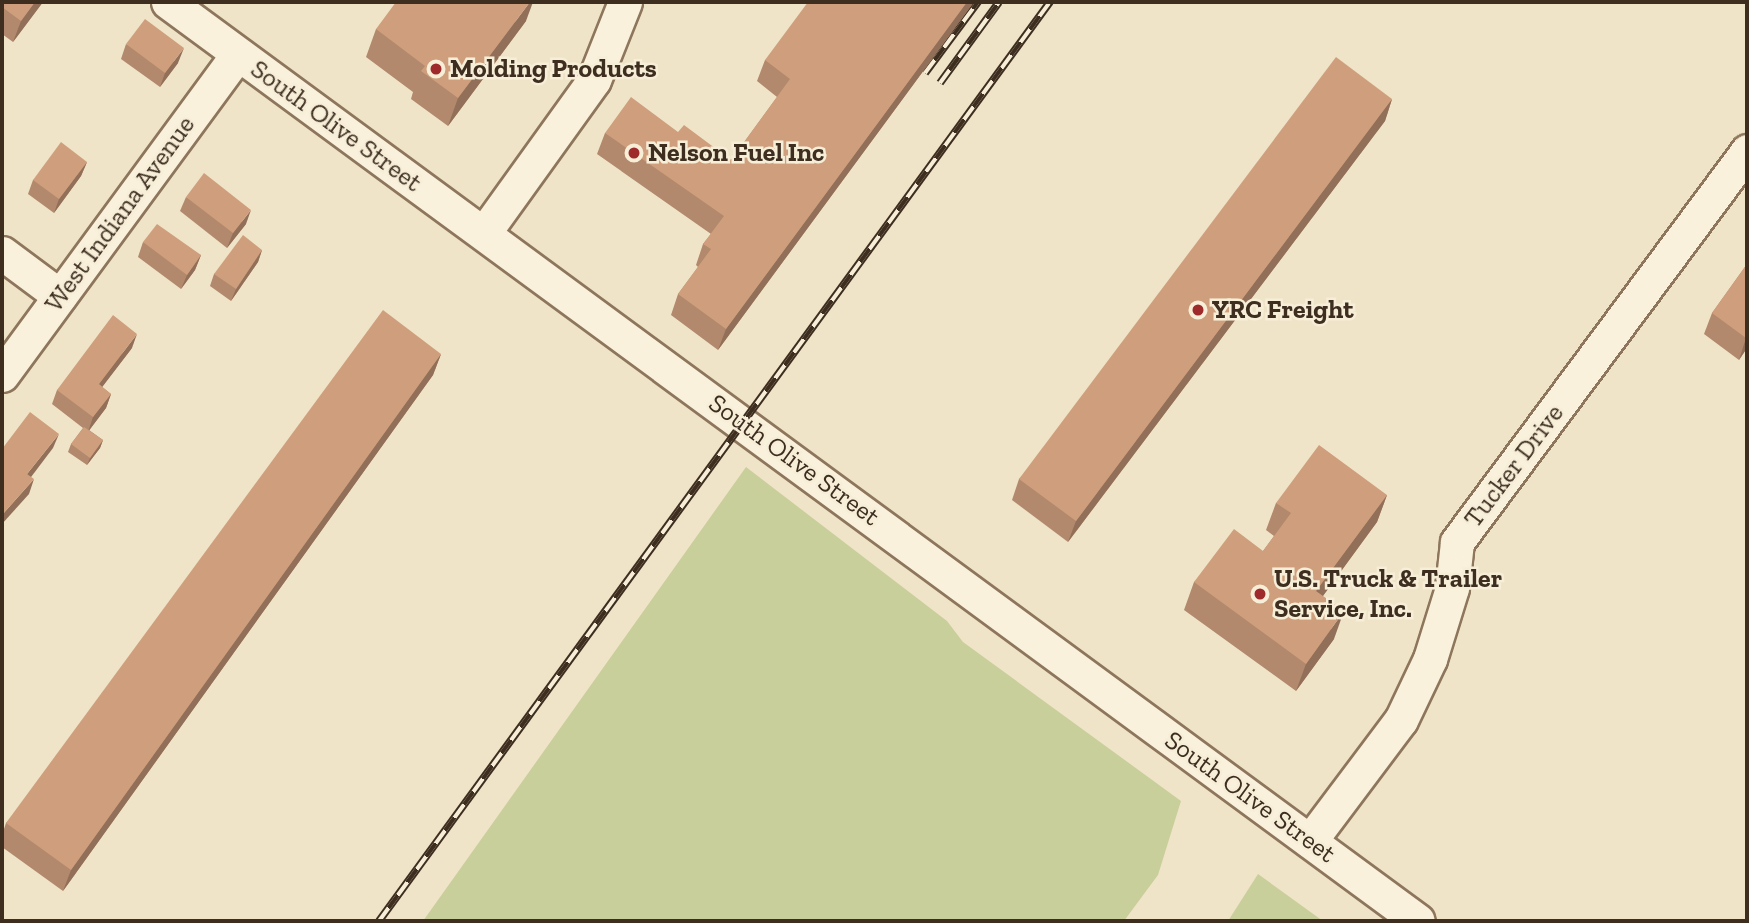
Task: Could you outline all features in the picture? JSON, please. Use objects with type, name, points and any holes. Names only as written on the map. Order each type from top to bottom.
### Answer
[{"type":"street","name":"South Olive Street","points":[[168,2],[1419,921]]},
{"type":"street","points":[[484,233],[594,80],[625,2]]},
{"type":"street","name":"West Indiana Avenue","points":[[2,375],[238,54]]},
{"type":"street","name":"Tucker Drive","points":[[1310,841],[1401,720],[1438,635],[1452,589],[1457,542],[1747,151]]},
{"type":"street","points":[[2,253],[60,296]]},
{"type":"green space","points":[[746,467],[947,621],[963,642],[1181,801],[1158,875],[1124,921],[423,921]]},
{"type":"green space","points":[[1258,874],[1323,921],[1228,921]]},
{"type":"building","points":[[2,2],[35,2],[21,21],[2,7]]},
{"type":"building","name":"Molding Products","points":[[396,2],[530,2],[458,98],[421,71],[425,66],[376,29]]},
{"type":"building","points":[[808,2],[967,2],[726,329],[678,294],[711,249],[703,244],[724,216],[605,133],[631,97],[678,132],[684,125],[731,160],[790,79],[765,60]]},
{"type":"building","points":[[145,19],[184,48],[165,73],[126,44]]},
{"type":"building","name":"YRC Freight","points":[[1336,57],[1392,99],[1076,521],[1019,479]]},
{"type":"building","points":[[61,142],[87,162],[59,199],[33,180]]},
{"type":"building","points":[[204,173],[251,210],[233,233],[186,197]]},
{"type":"building","points":[[157,224],[201,255],[187,275],[143,242]]},
{"type":"building","points":[[243,235],[262,250],[236,289],[214,274]]},
{"type":"building","points":[[1747,264],[1747,337],[1746,338],[1712,313]]},
{"type":"building","points":[[383,310],[441,354],[71,870],[6,823]]},
{"type":"building","points":[[113,315],[137,334],[99,384],[111,394],[93,417],[57,390]]},
{"type":"building","points":[[30,412],[59,434],[27,474],[34,479],[2,515],[2,449]]},
{"type":"building","points":[[84,427],[103,440],[90,458],[71,444]]},
{"type":"building","name":"U.S. Truck & Trailer Service, Inc.","points":[[1319,445],[1387,495],[1316,591],[1344,611],[1306,664],[1194,582],[1234,529],[1263,551],[1291,513],[1276,503]]},
{"type":"railway","points":[[925,73],[978,2]]},
{"type":"railway","points":[[940,83],[999,2]]},
{"type":"railway","points":[[379,921],[1050,2]]},
{"type":"place","name":"Molding Products","points":[[436,69]]},
{"type":"place","name":"Nelson Fuel Inc","points":[[634,153]]},
{"type":"place","name":"YRC Freight","points":[[1198,310]]},
{"type":"place","name":"U.S. Truck & Trailer Service, Inc.","points":[[1260,594]]}]
